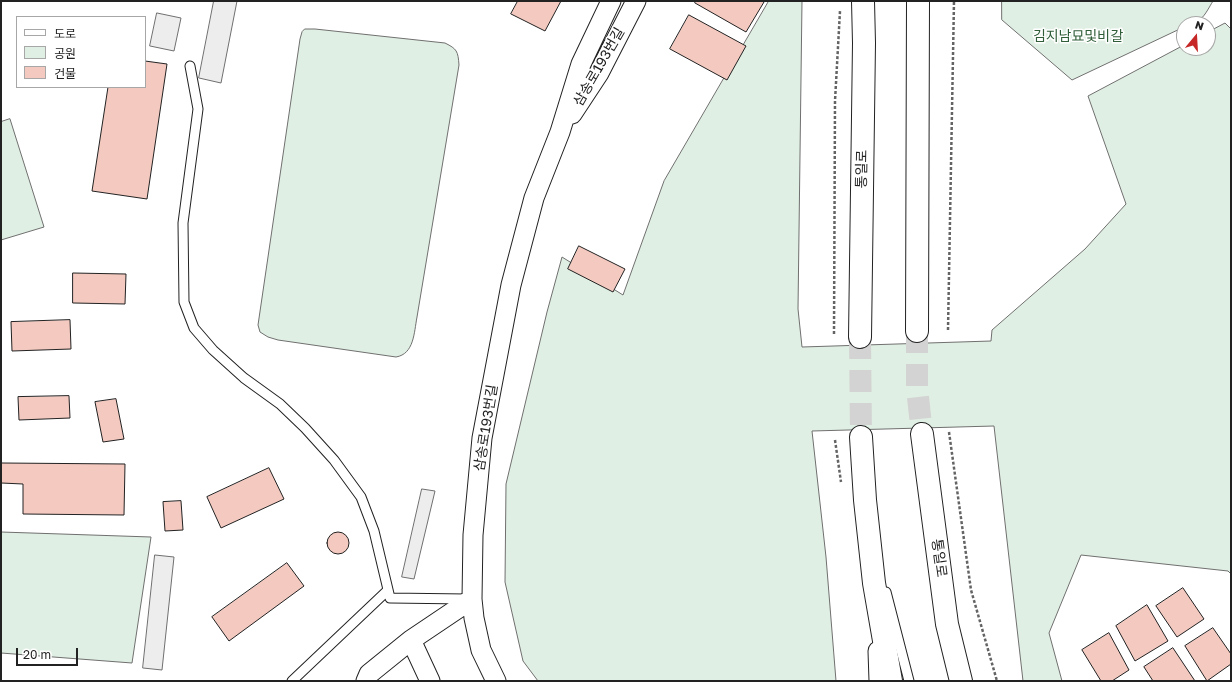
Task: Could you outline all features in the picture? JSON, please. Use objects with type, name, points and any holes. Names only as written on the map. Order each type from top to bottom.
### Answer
[{"type":"main road","name":"통일로","points":[[860,337],[864,43],[863,1]]},
{"type":"main road","points":[[917,331],[918,1]]},
{"type":"main road","name":"통일로","points":[[922,434],[947,624],[961,681]]},
{"type":"main road","points":[[861,437],[867,521],[874,583],[891,681]]},
{"type":"street","name":"삼송로193번길","points":[[496,681],[481,650],[474,618],[472,599],[473,535],[482,438],[511,285],[534,198],[560,132],[581,64],[612,1]]},
{"type":"street","name":"삼송로193번길","points":[[560,132],[599,73],[636,1]]},
{"type":"street","points":[[874,583],[879,681]]},
{"type":"street","points":[[366,681],[370,674],[411,640],[472,599]]},
{"type":"street","points":[[411,640],[430,681]]},
{"type":"lane","points":[[190,66],[198,109],[183,222],[184,302],[194,328],[213,350],[244,378],[280,404],[305,428],[334,460],[361,497],[374,531],[390,598],[472,599]]},
{"type":"lane","points":[[867,521],[909,681]]},
{"type":"lane","points":[[292,681],[388,590]]},
{"type":"path","points":[[948,330],[954,1]]},
{"type":"path","points":[[834,334],[835,101],[840,9]]},
{"type":"path","points":[[950,432],[971,590],[997,681]]},
{"type":"green space","points":[[769,1],[802,1],[798,309],[802,347],[991,341],[992,330],[1085,249],[1126,204],[1088,96],[1176,49],[1176,56],[1216,56],[1216,28],[1225,23],[1231,29],[1231,574],[1228,571],[1081,555],[1049,633],[1062,681],[1023,681],[994,426],[812,431],[826,557],[836,681],[538,681],[523,661],[505,582],[506,484],[547,312],[562,257],[623,295],[664,181]]},
{"type":"green space","name":"김지남묘및비갈","points":[[1002,1],[1213,1],[1203,16],[1176,16],[1176,31],[1072,80],[1002,20]]},
{"type":"green space","points":[[305,29],[445,43],[456,51],[458,56],[459,65],[414,336],[410,347],[406,352],[396,357],[278,340],[268,337],[260,332],[258,325],[300,39],[302,32]]},
{"type":"green space","points":[[10,119],[44,227],[1,240],[1,122]]},
{"type":"green space","points":[[1,532],[151,537],[132,663],[1,653]]},
{"type":"shaded area","points":[[214,1],[237,1],[221,83],[199,78]]},
{"type":"shaded area","points":[[157,13],[181,18],[174,51],[150,46]]},
{"type":"shaded area","points":[[422,489],[435,491],[414,579],[402,577]]},
{"type":"shaded area","points":[[155,555],[174,557],[162,670],[143,668]]},
{"type":"building","points":[[518,1],[561,1],[545,31],[511,14]]},
{"type":"building","points":[[696,1],[764,2],[746,32],[695,3]]},
{"type":"building","points":[[689,15],[746,46],[727,80],[670,49]]},
{"type":"building","points":[[146,61],[167,64],[147,199],[92,191],[108,88],[146,88]]},
{"type":"building","points":[[579,246],[625,269],[613,292],[568,269]]},
{"type":"building","points":[[73,273],[126,274],[125,304],[73,303]]},
{"type":"building","points":[[70,320],[71,349],[12,351],[11,322]]},
{"type":"building","points":[[69,396],[70,418],[19,420],[18,397]]},
{"type":"building","points":[[116,399],[124,439],[103,442],[95,402]]},
{"type":"building","points":[[1,463],[125,464],[124,515],[23,514],[23,484],[1,483]]},
{"type":"building","points":[[269,468],[284,499],[221,528],[207,497]]},
{"type":"building","points":[[181,501],[183,530],[165,531],[163,502]]},
{"type":"building","points":[[338,532],[346,535],[349,543],[346,551],[338,554],[330,551],[327,543],[330,535]]},
{"type":"building","points":[[287,563],[304,586],[229,641],[212,617]]},
{"type":"building","points":[[1183,588],[1204,619],[1177,637],[1156,606]]},
{"type":"building","points":[[1147,605],[1168,641],[1135,661],[1116,626]]},
{"type":"building","points":[[1213,628],[1231,654],[1231,664],[1207,681],[1185,646]]},
{"type":"building","points":[[1109,633],[1129,670],[1112,681],[1101,681],[1082,650]]},
{"type":"building","points":[[1173,648],[1195,681],[1153,681],[1144,667]]},
{"type":"tunnel","points":[[917,331],[917,388],[922,434]]},
{"type":"tunnel","points":[[860,337],[861,437]]}]
